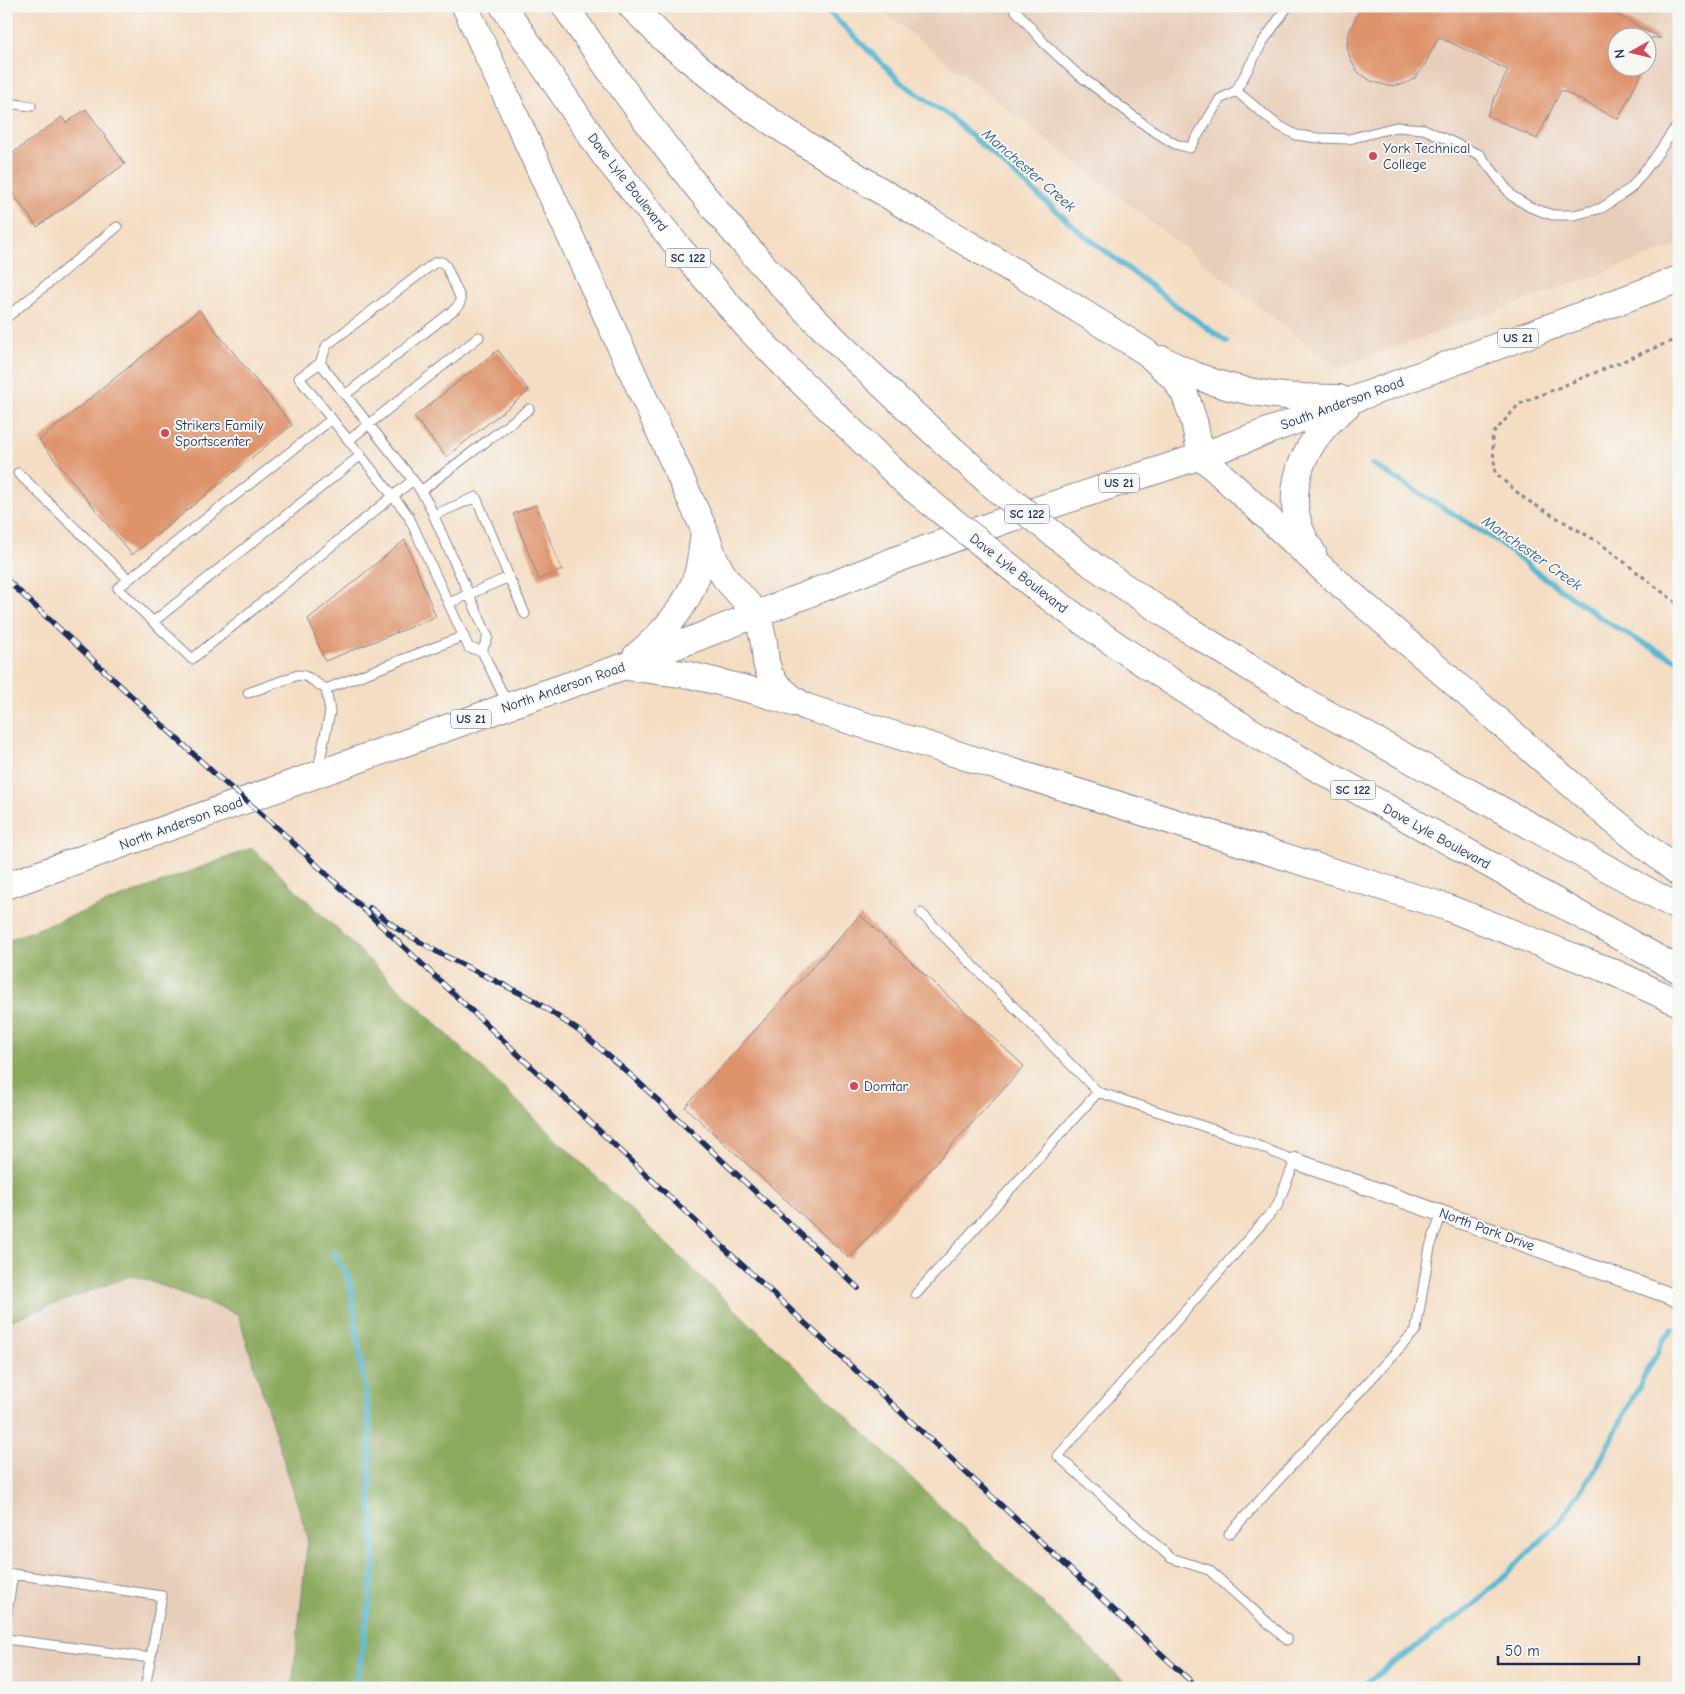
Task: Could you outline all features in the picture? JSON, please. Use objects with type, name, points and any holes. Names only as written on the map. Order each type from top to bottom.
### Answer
[{"type":"main road","points":[[466,6],[704,529],[714,558],[725,578],[758,615],[770,675],[781,689],[806,707]]},
{"type":"main road","name":"Dave Lyle Boulevard","points":[[503,6],[604,155],[680,249],[751,331],[906,483],[1039,590],[1122,650],[1200,700],[1259,736],[1679,970]]},
{"type":"main road","name":"SC 122","points":[[566,6],[654,132],[705,196],[792,297],[870,375],[1006,497],[1094,566],[1189,630],[1299,698],[1679,908]]},
{"type":"main road","points":[[631,6],[665,40],[743,103],[810,148],[1146,352],[1197,376],[1225,386],[1280,396],[1357,398]]},
{"type":"main road","name":"South Anderson Road","points":[[1003,521],[1201,456],[1679,279]]},
{"type":"main road","points":[[1146,352],[1176,380],[1185,395],[1194,421],[1201,456],[1324,570],[1609,817],[1679,873]]},
{"type":"main road","points":[[1324,570],[1300,529],[1295,505],[1295,485],[1302,462],[1314,441],[1334,416],[1357,398]]},
{"type":"main road","name":"North Anderson Road","points":[[6,886],[625,666],[895,560],[1003,521]]},
{"type":"main road","points":[[625,666],[656,639],[679,611],[697,576],[704,529]]},
{"type":"main road","points":[[625,666],[690,675],[755,690],[1446,907],[1613,972],[1679,1003]]},
{"type":"street","name":"North Park Drive","points":[[1295,1161],[1679,1299]]},
{"type":"lane","points":[[1012,6],[1044,43],[1075,72],[1149,128],[1175,144],[1190,148],[1220,99],[1236,90],[1262,43],[1288,6]]},
{"type":"lane","points":[[1236,90],[1276,124],[1296,135],[1348,139],[1396,127],[1424,129],[1480,155],[1512,196],[1530,207],[1552,215],[1574,215],[1602,208],[1631,188],[1673,131],[1679,126]]},
{"type":"lane","points":[[6,103],[32,106]]},
{"type":"lane","points":[[6,318],[117,227]]},
{"type":"lane","points":[[345,395],[456,309],[460,303],[460,298],[446,266],[442,262],[436,262],[429,266],[327,345],[320,363],[299,378],[408,515],[469,648],[482,651]]},
{"type":"lane","points":[[349,440],[479,337]]},
{"type":"lane","points":[[320,363],[421,491],[434,515],[488,637],[482,651],[508,706]]},
{"type":"lane","points":[[421,491],[528,409]]},
{"type":"lane","points":[[332,420],[118,588],[192,659],[413,480]]},
{"type":"lane","points":[[153,622],[361,455]]},
{"type":"lane","points":[[18,473],[128,579]]},
{"type":"lane","points":[[434,515],[476,497],[526,614]]},
{"type":"lane","points":[[448,603],[509,577]]},
{"type":"lane","points":[[248,693],[298,675],[304,675],[326,689],[464,636]]},
{"type":"lane","points":[[317,774],[330,712],[326,689]]},
{"type":"lane","points":[[921,913],[1098,1092],[1239,1138],[1295,1161],[1277,1206],[1058,1456],[1171,1558],[1209,1570],[1287,1640]]},
{"type":"lane","points":[[916,1294],[1098,1092]]},
{"type":"lane","points":[[1229,1534],[1416,1330],[1430,1247],[1442,1213]]},
{"type":"lane","points":[[6,1619],[13,1574],[162,1596],[145,1688]]},
{"type":"lane","points":[[6,1639],[151,1658]]},
{"type":"path","points":[[1679,338],[1519,404],[1492,436],[1495,473],[1525,500],[1600,543],[1679,605]]},
{"type":"shaded area","name":"York Technical College","points":[[876,6],[1679,6],[1679,245],[1338,368]]},
{"type":"shaded area","points":[[133,1275],[238,1314],[308,1538],[292,1688],[6,1688],[6,1322]]},
{"type":"green space","points":[[252,848],[1131,1688],[292,1688],[308,1538],[238,1314],[133,1275],[6,1322],[6,941]]},
{"type":"building","points":[[1362,6],[1600,6],[1642,28],[1608,28],[1608,78],[1639,78],[1618,119],[1561,90],[1537,139],[1487,115],[1508,70],[1439,37],[1423,68],[1415,78],[1404,84],[1388,86],[1371,81],[1359,73],[1351,61],[1347,47],[1349,32]]},
{"type":"building","points":[[86,109],[125,164],[37,227],[6,184],[6,158],[62,117],[66,123]]},
{"type":"building","name":"Strikers Family Sportscenter","points":[[199,310],[292,425],[132,555],[39,440]]},
{"type":"building","points":[[498,350],[529,391],[446,457],[414,417]]},
{"type":"building","points":[[536,505],[562,570],[539,579],[513,514]]},
{"type":"building","points":[[405,540],[436,617],[325,661],[308,619]]},
{"type":"building","name":"Domtar","points":[[860,915],[1024,1066],[849,1258],[685,1107]]},
{"type":"waterway","name":"Manchester Creek","points":[[823,6],[902,83],[949,116],[1079,231],[1227,342]]},
{"type":"waterway","name":"Manchester Creek","points":[[1372,464],[1496,540],[1535,571],[1604,620],[1635,639],[1679,661]]},
{"type":"waterway","points":[[333,1252],[350,1281],[370,1428],[370,1490],[375,1561],[360,1665],[354,1688]]},
{"type":"waterway","points":[[1359,1688],[1474,1605],[1559,1523],[1595,1470],[1664,1339],[1673,1329]]},
{"type":"railway","points":[[6,579],[217,776],[272,823],[739,1262],[1198,1688]]},
{"type":"railway","points":[[370,908],[398,929],[439,953],[532,999],[582,1033],[633,1077],[858,1288]]},
{"type":"place","name":"York Technical College","points":[[1373,156]]},
{"type":"place","name":"Strikers Family Sportscenter","points":[[165,433]]},
{"type":"place","name":"Domtar","points":[[854,1086]]}]
